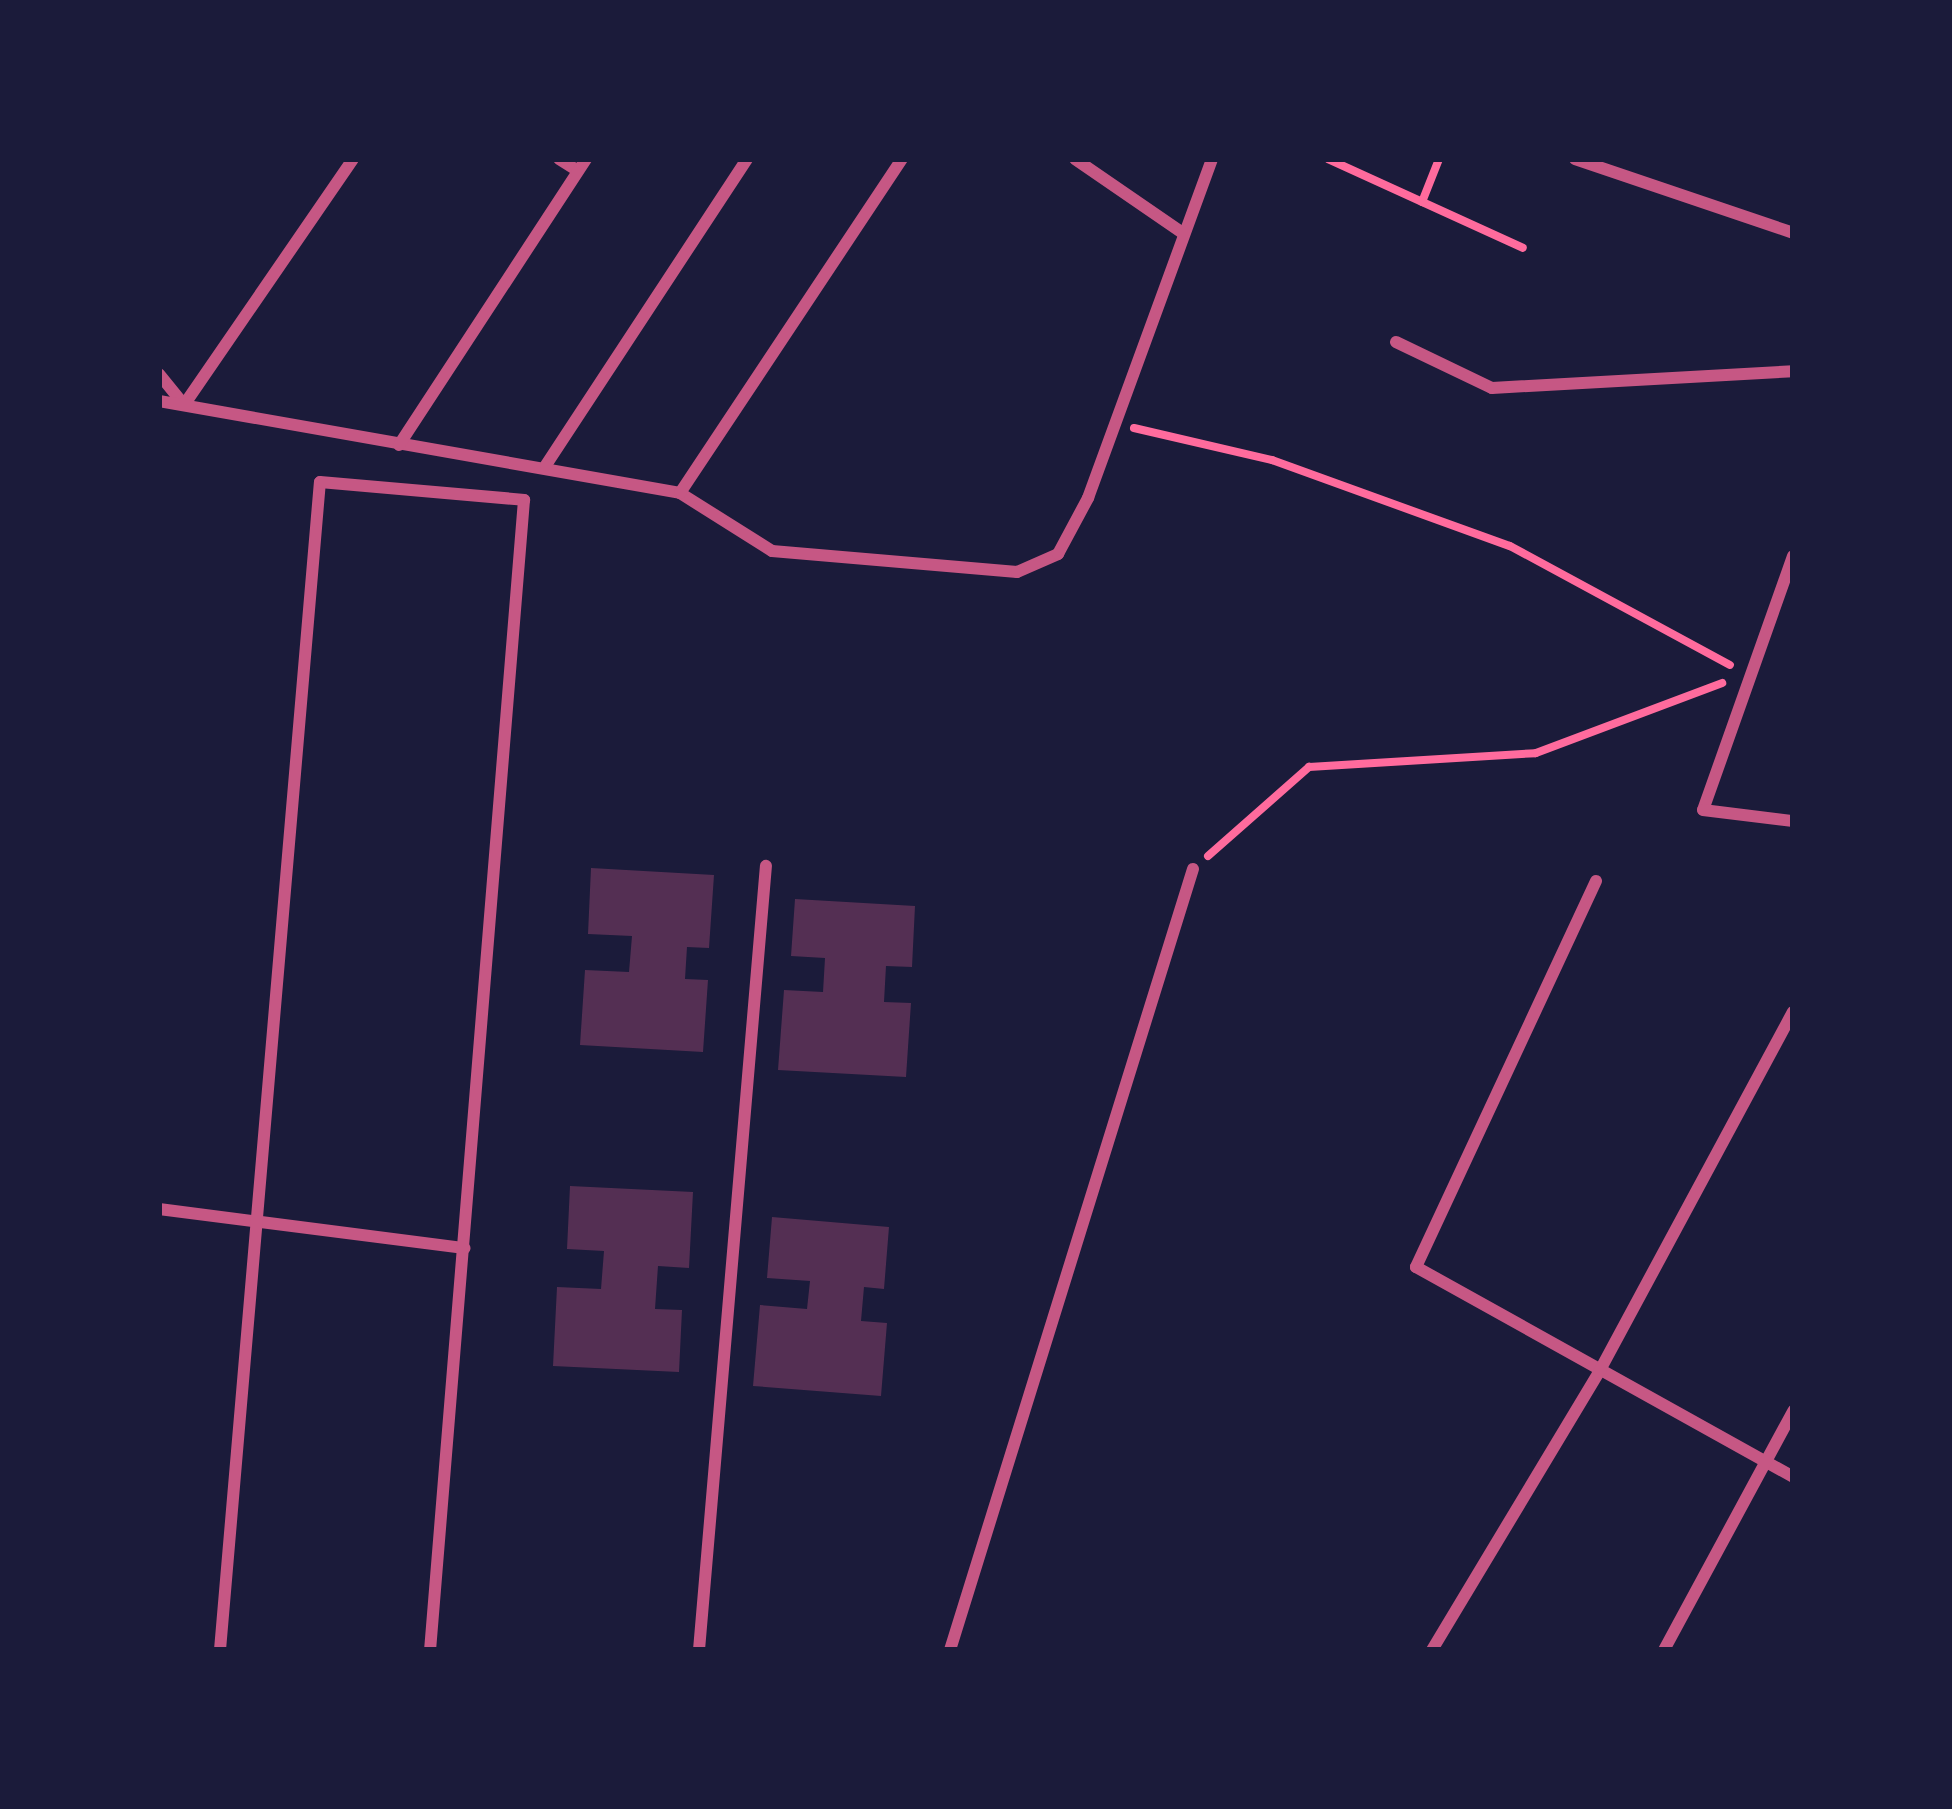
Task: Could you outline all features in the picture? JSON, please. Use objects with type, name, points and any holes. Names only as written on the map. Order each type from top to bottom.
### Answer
[{"type":"street","points":[[184,405],[353,159]]},
{"type":"street","points":[[399,445],[582,165],[560,159]]},
{"type":"street","points":[[546,465],[747,159]]},
{"type":"street","points":[[680,493],[902,159]]},
{"type":"street","points":[[159,400],[399,445],[546,465],[680,493],[772,551],[1016,572],[1058,554],[1115,424],[1212,159]]},
{"type":"street","points":[[1575,159],[1793,233]]},
{"type":"street","points":[[1081,160],[1184,234]]},
{"type":"street","points":[[1396,342],[1492,388],[1793,371]]},
{"type":"street","points":[[159,374],[184,405]]},
{"type":"street","points":[[220,1650],[320,482],[524,500],[430,1650]]},
{"type":"street","points":[[1793,556],[1746,674],[1703,810],[1793,820]]},
{"type":"street","points":[[699,1650],[766,866]]},
{"type":"street","points":[[950,1650],[1193,869]]},
{"type":"street","points":[[1597,881],[1416,1267],[1793,1477]]},
{"type":"street","points":[[1432,1650],[1599,1372],[1793,1012]]},
{"type":"street","points":[[159,1209],[465,1248]]},
{"type":"street","points":[[1664,1650],[1793,1411]]},
{"type":"path","points":[[1328,159],[1523,248]]},
{"type":"path","points":[[1422,202],[1439,159]]},
{"type":"path","points":[[1115,424],[1273,460],[1510,546],[1746,674]]},
{"type":"path","points":[[1193,869],[1310,767],[1535,753],[1746,674]]},
{"type":"building","points":[[591,868],[714,875],[709,948],[687,947],[685,979],[708,980],[703,1052],[580,1045],[585,970],[629,972],[632,936],[588,934]]},
{"type":"building","points":[[795,899],[915,906],[912,967],[886,966],[884,1002],[911,1003],[906,1077],[778,1070],[784,990],[823,992],[825,958],[791,956]]},
{"type":"building","points":[[570,1186],[693,1192],[689,1268],[658,1266],[655,1309],[682,1310],[679,1372],[553,1366],[557,1287],[601,1289],[604,1251],[567,1249]]},
{"type":"building","points":[[772,1217],[889,1227],[884,1289],[864,1287],[861,1321],[887,1323],[881,1396],[753,1386],[760,1305],[807,1309],[810,1281],[767,1278]]}]
